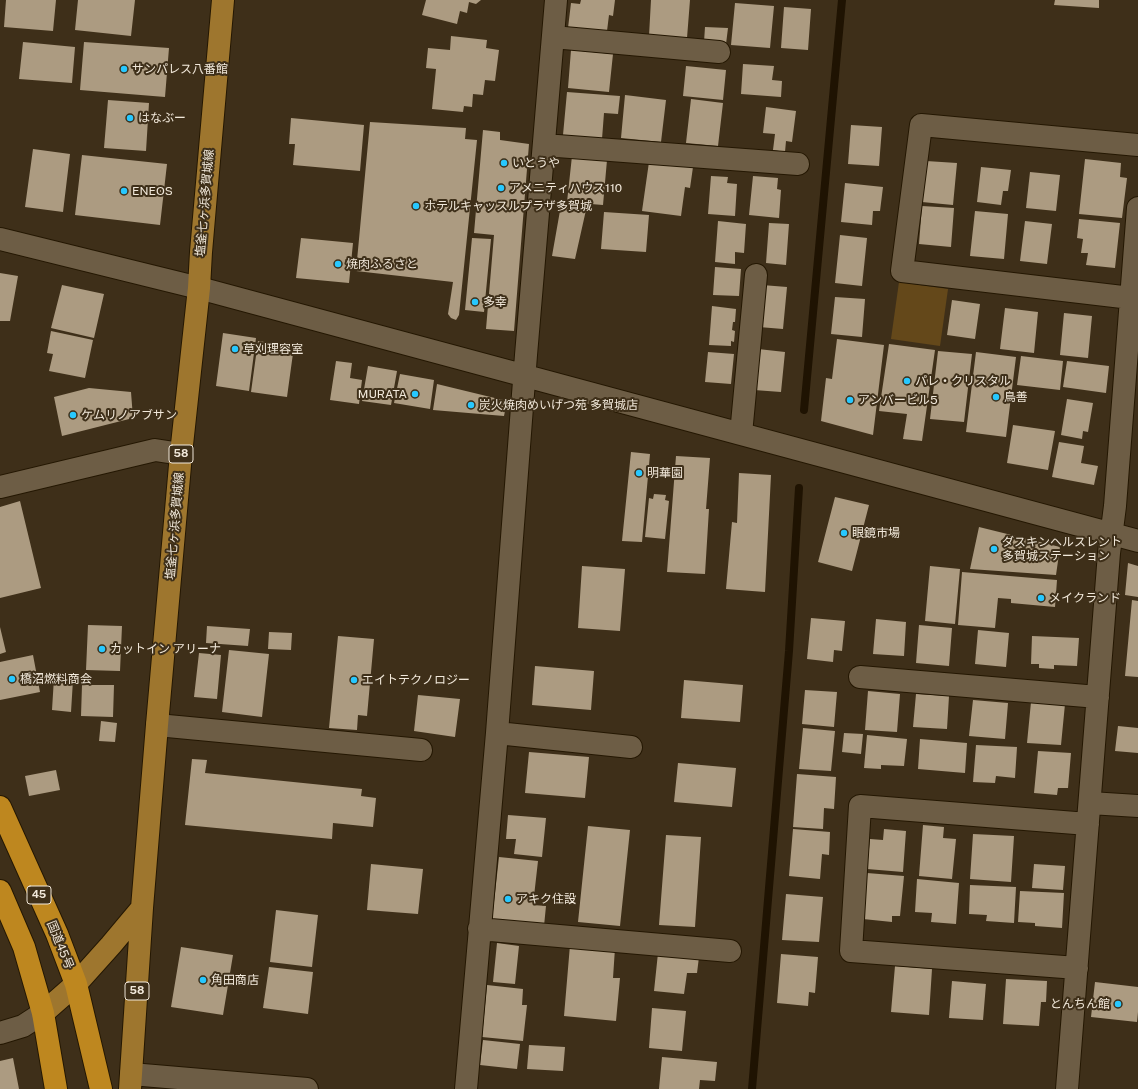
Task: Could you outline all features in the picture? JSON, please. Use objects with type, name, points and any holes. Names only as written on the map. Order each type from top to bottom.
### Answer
[{"type":"highway","name":"国道45号","points":[[0,807],[56,934],[76,984],[100,1089]]},
{"type":"highway","points":[[0,891],[24,947],[43,1013],[56,1089]]},
{"type":"main road","name":"塩釜七ヶ浜多賀城線","points":[[131,1082],[142,908],[181,454],[199,288],[201,244],[223,0]]},
{"type":"main road","points":[[43,1013],[76,984],[142,908]]},
{"type":"street","points":[[466,1089],[497,733],[556,0]]},
{"type":"street","points":[[553,38],[719,52]]},
{"type":"street","points":[[1131,298],[902,271],[921,125],[1138,145]]},
{"type":"street","points":[[544,145],[798,164]]},
{"type":"street","points":[[1067,1089],[1138,208]]},
{"type":"street","points":[[0,239],[199,288],[1138,541]]},
{"type":"street","points":[[741,434],[756,275]]},
{"type":"street","points":[[0,487],[155,450],[181,454]]},
{"type":"street","points":[[860,677],[1098,697]]},
{"type":"street","points":[[158,725],[421,750]]},
{"type":"street","points":[[497,733],[631,747]]},
{"type":"street","points":[[1077,968],[851,951],[860,806],[1089,814],[1138,806]]},
{"type":"street","points":[[479,929],[730,951]]},
{"type":"street","points":[[0,1033],[22,1026],[43,1013]]},
{"type":"street","points":[[131,1082],[307,1089]]},
{"type":"shaded area","points":[[899,282],[948,289],[940,346],[891,339]]},
{"type":"building","points":[[6,0],[56,0],[53,31],[4,27]]},
{"type":"building","points":[[78,0],[135,0],[131,36],[75,30]]},
{"type":"building","points":[[426,0],[481,0],[476,4],[469,2],[467,13],[460,11],[457,24],[422,15]]},
{"type":"building","points":[[581,0],[615,0],[613,16],[609,15],[607,31],[568,28],[571,3],[580,4]]},
{"type":"building","points":[[651,0],[690,0],[687,38],[649,36]]},
{"type":"building","points":[[1055,0],[1099,0],[1099,8],[1054,5]]},
{"type":"building","points":[[735,3],[774,6],[770,48],[731,45]]},
{"type":"building","points":[[784,7],[811,9],[808,50],[781,48]]},
{"type":"building","points":[[705,27],[728,28],[726,44],[704,42]]},
{"type":"building","points":[[451,36],[487,40],[486,48],[499,50],[495,81],[485,80],[483,95],[473,94],[472,107],[464,106],[463,112],[432,109],[436,69],[426,68],[428,48],[450,50]]},
{"type":"building","points":[[23,42],[75,47],[72,83],[19,79]]},
{"type":"building","name":"サンパレス八番館","points":[[84,42],[169,48],[165,97],[80,90]]},
{"type":"building","points":[[571,50],[613,54],[609,92],[568,88]]},
{"type":"building","points":[[743,64],[774,66],[772,80],[782,81],[781,97],[741,94]]},
{"type":"building","points":[[686,66],[726,70],[723,100],[683,96]]},
{"type":"building","points":[[567,92],[620,96],[618,114],[604,113],[602,139],[563,135]]},
{"type":"building","points":[[625,95],[666,100],[661,142],[621,138]]},
{"type":"building","points":[[691,99],[723,103],[718,146],[686,143]]},
{"type":"building","points":[[108,100],[149,103],[146,151],[104,148]]},
{"type":"building","points":[[766,107],[796,111],[792,142],[786,141],[785,152],[773,150],[775,134],[763,133]]},
{"type":"building","points":[[291,118],[364,125],[360,171],[293,165],[295,144],[289,144]]},
{"type":"building","name":"ホテルキャッスルプラザ多賀城","points":[[370,122],[466,128],[465,139],[477,140],[459,315],[456,320],[451,318],[448,314],[453,282],[356,271]]},
{"type":"building","points":[[851,125],[882,127],[879,166],[848,164]]},
{"type":"building","name":"アメニティハウス110","points":[[483,130],[500,132],[500,140],[529,144],[514,331],[486,329],[494,235],[474,233]]},
{"type":"building","points":[[33,149],[70,154],[63,212],[25,207]]},
{"type":"building","points":[[82,155],[167,164],[160,225],[75,215]]},
{"type":"building","points":[[572,156],[607,160],[603,205],[567,202]]},
{"type":"building","points":[[1085,159],[1121,163],[1120,177],[1127,178],[1122,218],[1079,214]]},
{"type":"building","points":[[926,161],[957,163],[953,205],[922,202]]},
{"type":"building","points":[[649,162],[693,167],[690,188],[685,187],[681,216],[642,211]]},
{"type":"building","points":[[981,167],[1011,170],[1008,191],[1003,191],[1001,205],[977,202]]},
{"type":"building","points":[[1030,172],[1060,175],[1056,211],[1026,208]]},
{"type":"building","points":[[711,176],[728,177],[727,183],[737,184],[735,216],[708,214]]},
{"type":"building","points":[[753,176],[778,178],[777,189],[781,190],[779,218],[749,215]]},
{"type":"building","points":[[845,183],[883,187],[880,211],[873,211],[872,225],[841,222]]},
{"type":"building","points":[[561,205],[586,210],[575,259],[552,256]]},
{"type":"building","points":[[922,206],[954,208],[951,247],[919,244]]},
{"type":"building","points":[[975,211],[1008,214],[1004,259],[970,256]]},
{"type":"building","points":[[604,212],[649,215],[646,252],[601,249]]},
{"type":"building","points":[[1079,219],[1120,223],[1115,268],[1086,265],[1088,253],[1081,253],[1083,239],[1077,238]]},
{"type":"building","points":[[718,221],[746,224],[744,253],[735,252],[735,264],[715,262]]},
{"type":"building","points":[[1025,221],[1052,224],[1047,264],[1020,261]]},
{"type":"building","points":[[769,223],[789,224],[786,265],[766,263]]},
{"type":"building","points":[[840,235],[867,238],[862,286],[835,283]]},
{"type":"building","points":[[301,238],[353,243],[349,283],[296,278]]},
{"type":"building","points":[[472,238],[491,239],[484,312],[465,310]]},
{"type":"building","points":[[715,267],[741,269],[739,296],[713,295]]},
{"type":"building","points":[[0,273],[18,276],[10,321],[0,321]]},
{"type":"building","points":[[62,285],[104,294],[94,338],[51,328]]},
{"type":"building","points":[[762,285],[787,287],[783,329],[759,327]]},
{"type":"building","points":[[835,297],[865,299],[862,337],[831,334]]},
{"type":"building","points":[[952,300],[980,304],[975,339],[947,335]]},
{"type":"building","points":[[712,306],[736,309],[735,322],[733,322],[732,330],[735,331],[734,342],[731,341],[731,346],[709,345]]},
{"type":"building","points":[[1005,308],[1038,312],[1034,353],[1000,349]]},
{"type":"building","points":[[1064,313],[1092,316],[1088,358],[1060,355]]},
{"type":"building","points":[[51,331],[93,340],[85,378],[49,371],[53,354],[47,353]]},
{"type":"building","points":[[223,333],[256,338],[249,391],[216,386]]},
{"type":"building","name":"アンバービル5","points":[[837,339],[884,345],[873,435],[821,421],[826,378],[832,379]]},
{"type":"building","points":[[258,341],[294,346],[287,397],[251,392]]},
{"type":"building","name":"パレ・クリスタル","points":[[889,344],[935,350],[922,441],[903,439],[907,414],[879,411]]},
{"type":"building","points":[[758,349],[785,352],[781,392],[754,390]]},
{"type":"building","points":[[938,351],[972,354],[964,422],[930,419]]},
{"type":"building","points":[[708,352],[734,354],[731,384],[705,382]]},
{"type":"building","points":[[976,352],[1016,357],[1006,437],[966,432]]},
{"type":"building","points":[[1021,356],[1063,361],[1060,390],[1017,385]]},
{"type":"building","points":[[336,361],[352,363],[350,378],[362,380],[359,404],[330,400]]},
{"type":"building","points":[[1067,361],[1109,366],[1106,393],[1063,387]]},
{"type":"building","points":[[368,366],[397,371],[391,405],[362,401]]},
{"type":"building","points":[[400,374],[434,380],[430,409],[394,403]]},
{"type":"building","points":[[437,384],[507,401],[504,416],[433,410]]},
{"type":"building","points":[[89,388],[131,392],[133,418],[62,436],[54,397]]},
{"type":"building","points":[[1067,399],[1093,403],[1088,432],[1083,431],[1082,439],[1061,435]]},
{"type":"building","points":[[1013,425],[1055,431],[1048,470],[1007,463]]},
{"type":"building","points":[[1059,442],[1084,446],[1081,463],[1098,466],[1094,485],[1052,477]]},
{"type":"building","points":[[631,452],[650,454],[642,542],[622,541]]},
{"type":"building","points":[[676,456],[710,458],[706,509],[709,509],[705,574],[667,572]]},
{"type":"building","points":[[739,473],[771,475],[765,592],[726,589],[732,522],[737,523]]},
{"type":"building","points":[[654,494],[666,495],[665,500],[669,501],[665,539],[645,537],[649,498],[653,499]]},
{"type":"building","points":[[835,497],[869,505],[852,571],[818,562]]},
{"type":"building","points":[[20,501],[41,588],[0,598],[0,507]]},
{"type":"building","points":[[979,527],[1060,547],[1056,575],[970,569]]},
{"type":"building","points":[[1128,563],[1138,566],[1138,597],[1125,595]]},
{"type":"building","points":[[582,566],[625,569],[620,631],[578,628]]},
{"type":"building","points":[[930,566],[960,569],[955,624],[925,621]]},
{"type":"building","points":[[962,572],[1057,580],[1055,607],[1011,603],[1011,599],[998,598],[995,628],[958,625]]},
{"type":"building","points":[[1132,600],[1138,601],[1138,677],[1125,676]]},
{"type":"building","points":[[811,618],[845,621],[842,651],[834,650],[833,662],[807,659]]},
{"type":"building","points":[[876,619],[906,622],[904,656],[873,654]]},
{"type":"building","points":[[88,625],[122,626],[120,671],[86,670]]},
{"type":"building","points":[[919,625],[952,628],[949,666],[916,663]]},
{"type":"building","points":[[207,626],[250,629],[248,646],[206,643]]},
{"type":"building","points":[[0,627],[6,652],[0,654]]},
{"type":"building","points":[[978,630],[1009,633],[1006,667],[975,664]]},
{"type":"building","points":[[269,632],[292,633],[291,650],[268,649]]},
{"type":"building","points":[[338,636],[374,639],[367,716],[358,715],[357,730],[329,728]]},
{"type":"building","points":[[1032,636],[1079,638],[1077,666],[1054,665],[1054,669],[1039,668],[1039,664],[1031,664]]},
{"type":"building","points":[[229,650],[269,654],[262,717],[222,712]]},
{"type":"building","points":[[199,653],[221,655],[217,699],[194,697]]},
{"type":"building","points":[[33,655],[40,692],[0,700],[0,662]]},
{"type":"building","points":[[535,666],[594,671],[591,710],[532,705]]},
{"type":"building","points":[[54,678],[73,680],[71,712],[52,710]]},
{"type":"building","points":[[684,680],[743,685],[740,722],[681,718]]},
{"type":"building","points":[[82,685],[114,685],[113,717],[81,716]]},
{"type":"building","points":[[805,690],[837,692],[834,727],[802,724]]},
{"type":"building","points":[[868,691],[900,694],[897,732],[865,730]]},
{"type":"building","points":[[916,694],[949,696],[947,729],[913,727]]},
{"type":"building","points":[[418,695],[460,699],[455,737],[414,731]]},
{"type":"building","points":[[973,700],[1008,703],[1005,739],[969,736]]},
{"type":"building","points":[[1031,702],[1065,704],[1061,745],[1027,743]]},
{"type":"building","points":[[101,721],[117,723],[115,742],[99,741]]},
{"type":"building","points":[[1118,726],[1138,728],[1138,753],[1115,751]]},
{"type":"building","points":[[803,728],[835,731],[831,771],[799,769]]},
{"type":"building","points":[[844,733],[863,734],[861,754],[842,752]]},
{"type":"building","points":[[867,735],[907,739],[904,766],[881,765],[881,769],[864,768]]},
{"type":"building","points":[[920,739],[967,743],[965,773],[918,769]]},
{"type":"building","points":[[976,745],[1017,747],[1015,778],[996,776],[995,783],[973,782]]},
{"type":"building","points":[[1038,751],[1071,753],[1068,788],[1058,788],[1057,795],[1034,793]]},
{"type":"building","points":[[529,752],[589,757],[585,798],[525,793]]},
{"type":"building","points":[[192,759],[207,760],[205,773],[362,789],[361,796],[376,798],[373,827],[333,823],[332,839],[185,825]]},
{"type":"building","points":[[678,763],[736,768],[732,807],[674,802]]},
{"type":"building","points":[[56,770],[60,790],[29,796],[25,776]]},
{"type":"building","points":[[797,774],[836,777],[834,809],[824,808],[823,829],[793,827]]},
{"type":"building","points":[[508,815],[546,818],[542,857],[514,854],[516,839],[506,839]]},
{"type":"building","points":[[923,825],[944,827],[943,838],[956,839],[952,879],[919,876]]},
{"type":"building","points":[[588,826],[630,830],[620,926],[578,922]]},
{"type":"building","points":[[793,829],[830,832],[829,855],[822,854],[820,879],[789,876]]},
{"type":"building","points":[[884,829],[906,831],[903,872],[867,869],[870,839],[883,840]]},
{"type":"building","points":[[973,834],[1014,836],[1011,882],[970,879]]},
{"type":"building","points":[[666,835],[701,837],[695,927],[659,925]]},
{"type":"building","points":[[499,857],[538,861],[533,905],[546,906],[544,926],[492,920]]},
{"type":"building","points":[[371,864],[423,869],[418,914],[367,910]]},
{"type":"building","points":[[1034,864],[1065,866],[1063,890],[1032,888]]},
{"type":"building","points":[[867,873],[904,876],[900,916],[892,916],[892,922],[863,919]]},
{"type":"building","points":[[917,879],[959,883],[956,924],[931,922],[932,913],[915,912]]},
{"type":"building","points":[[970,885],[1016,887],[1014,923],[986,921],[987,915],[969,914]]},
{"type":"building","points":[[1020,891],[1064,893],[1062,928],[1035,926],[1035,923],[1018,922]]},
{"type":"building","points":[[786,894],[823,897],[819,942],[782,940]]},
{"type":"building","points":[[276,910],[318,915],[312,967],[270,962]]},
{"type":"building","points":[[497,943],[519,946],[515,984],[493,982]]},
{"type":"building","points":[[570,945],[615,948],[613,978],[620,978],[616,1021],[564,1016]]},
{"type":"building","points":[[181,947],[233,955],[223,1015],[171,1007]]},
{"type":"building","points":[[658,953],[699,957],[697,973],[687,973],[684,994],[654,991]]},
{"type":"building","points":[[781,954],[818,957],[815,993],[809,992],[808,1006],[777,1003]]},
{"type":"building","points":[[895,966],[932,969],[929,1015],[891,1012]]},
{"type":"building","points":[[269,967],[313,972],[308,1014],[263,1008]]},
{"type":"building","points":[[1006,979],[1047,981],[1046,1002],[1041,1002],[1039,1026],[1003,1024]]},
{"type":"building","points":[[952,981],[986,984],[983,1020],[949,1018]]},
{"type":"building","points":[[1095,982],[1138,987],[1137,1022],[1091,1017]]},
{"type":"building","points":[[487,985],[523,989],[522,1005],[527,1005],[523,1041],[482,1037]]},
{"type":"building","points":[[652,1008],[686,1011],[682,1051],[649,1048]]},
{"type":"building","points":[[483,1040],[520,1044],[517,1069],[480,1065]]},
{"type":"building","points":[[529,1045],[565,1047],[563,1071],[527,1069]]},
{"type":"building","points":[[662,1057],[717,1062],[715,1081],[700,1080],[699,1089],[659,1089]]},
{"type":"building","points":[[13,1058],[19,1089],[0,1089],[0,1061]]},
{"type":"waterway","points":[[804,410],[842,0]]},
{"type":"waterway","points":[[752,1089],[789,651],[799,488]]},
{"type":"place","name":"サンパレス八番館","points":[[124,69]]},
{"type":"place","name":"はなぶー","points":[[130,118]]},
{"type":"place","name":"いとうや","points":[[504,163]]},
{"type":"place","name":"アメニティハウス110","points":[[501,188]]},
{"type":"place","name":"ENEOS","points":[[124,191]]},
{"type":"place","name":"ホテルキャッスルプラザ多賀城","points":[[416,206]]},
{"type":"place","name":"焼肉ふるさと","points":[[338,264]]},
{"type":"place","name":"多幸","points":[[475,302]]},
{"type":"place","name":"草刈理容室","points":[[235,349]]},
{"type":"place","name":"パレ・クリスタル","points":[[907,381]]},
{"type":"place","name":"MURATA","points":[[415,394]]},
{"type":"place","name":"鳥善","points":[[996,397]]},
{"type":"place","name":"アンバービル5","points":[[850,400]]},
{"type":"place","name":"炭火焼肉めいげつ苑 多賀城店","points":[[471,405]]},
{"type":"place","name":"ケムリノアブサン","points":[[73,415]]},
{"type":"place","name":"明華園","points":[[639,473]]},
{"type":"place","name":"眼鏡市場","points":[[844,533]]},
{"type":"place","name":"ダスキンヘルスレント 多賀城ステーション","points":[[994,549]]},
{"type":"place","name":"メイクランド","points":[[1041,598]]},
{"type":"place","name":"カットイン アリーナ","points":[[102,649]]},
{"type":"place","name":"橋沼燃料商会","points":[[12,679]]},
{"type":"place","name":"エイトテクノロジー","points":[[354,680]]},
{"type":"place","name":"アキク住設","points":[[508,899]]},
{"type":"place","name":"角田商店","points":[[203,980]]},
{"type":"place","name":"とんちん館","points":[[1118,1004]]}]
